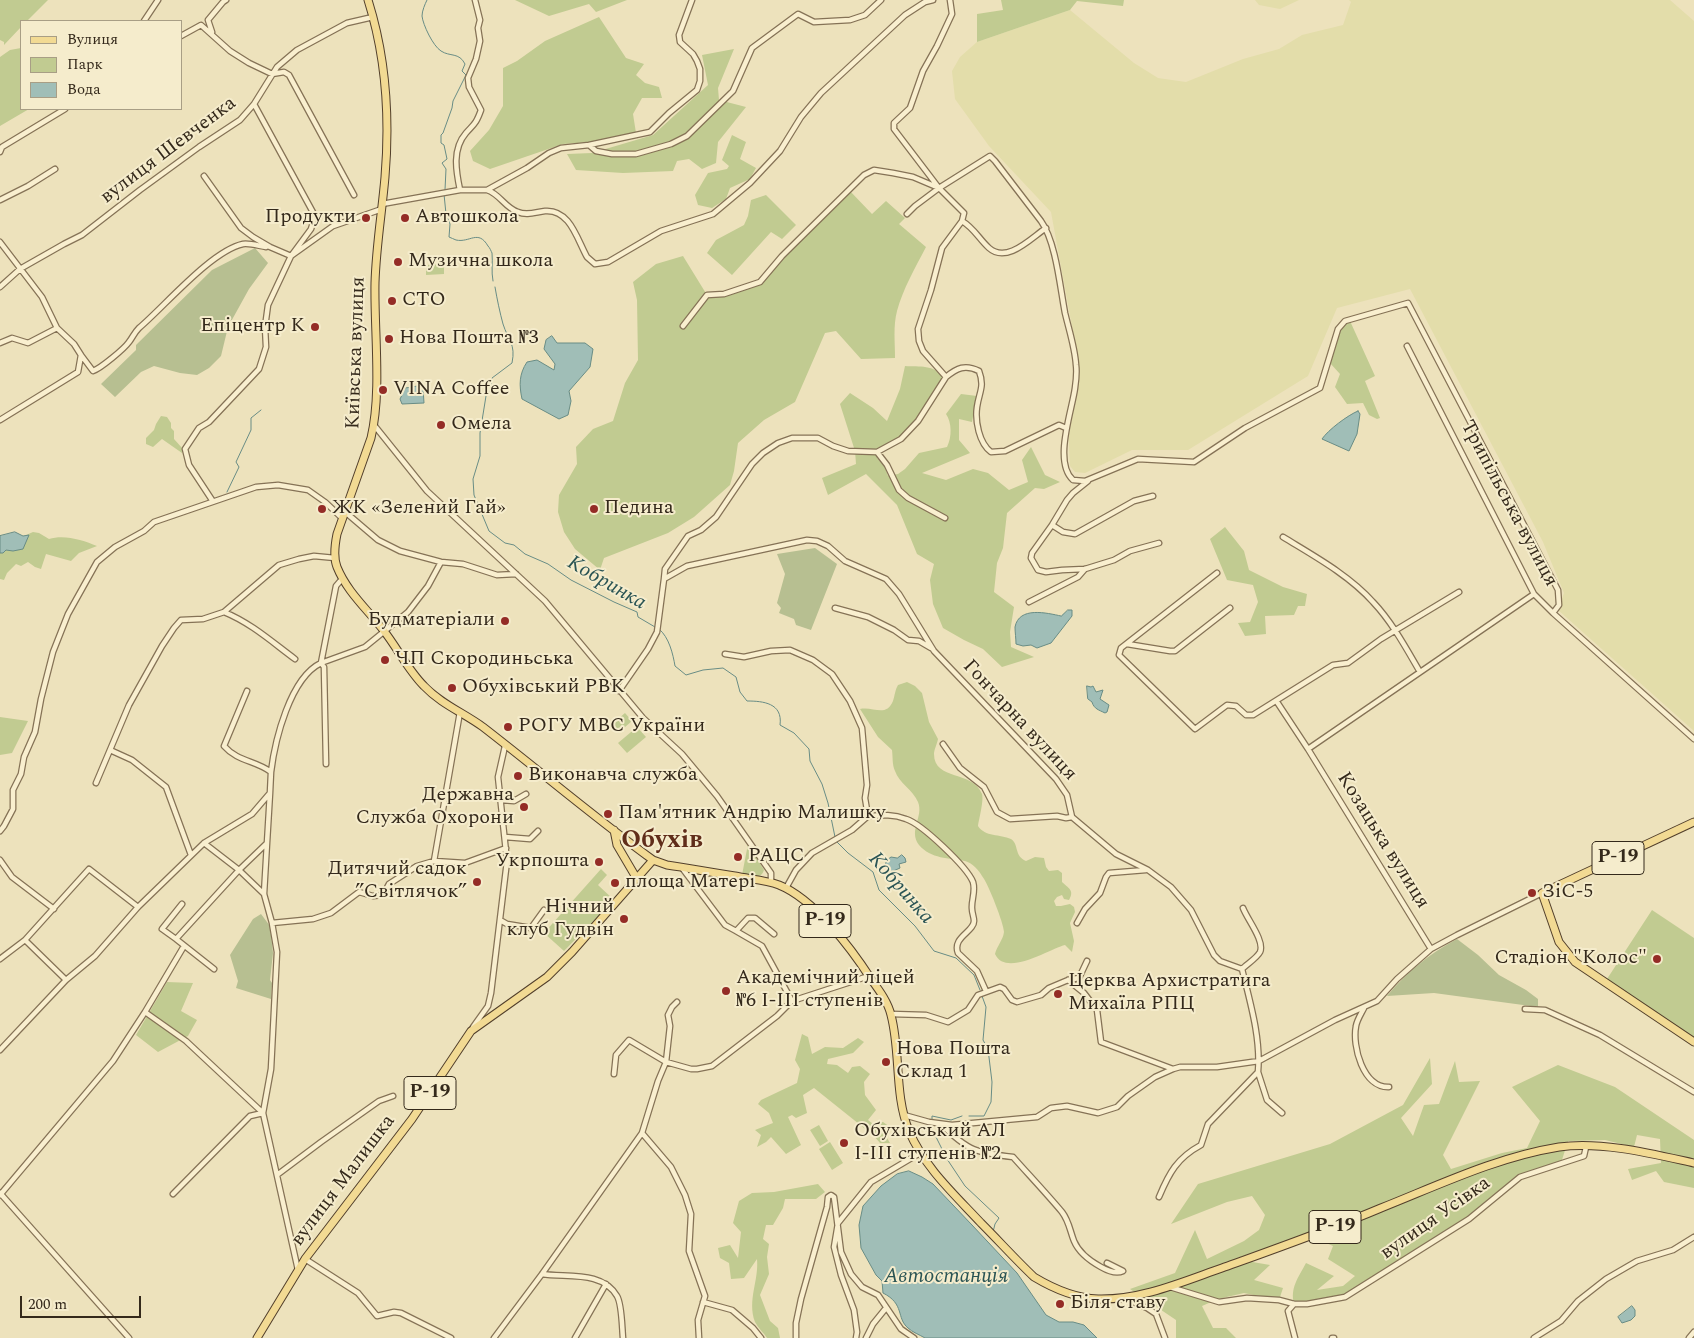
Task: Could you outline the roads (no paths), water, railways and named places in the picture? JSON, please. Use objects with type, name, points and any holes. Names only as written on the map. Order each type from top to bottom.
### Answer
[{"type":"main road","name":"Київська вулиця","points":[[368,0],[383,61],[386,143],[375,279],[376,388],[374,425],[367,452],[337,534],[336,565],[342,579],[384,631],[425,687],[482,726],[505,746],[654,860]]},
{"type":"main road","name":"Р-19","points":[[1542,894],[1694,822]]},
{"type":"main road","points":[[614,830],[617,845],[637,879]]},
{"type":"main road","name":"Р-19","points":[[654,860],[681,867],[771,882],[786,888],[802,899],[837,933],[858,959],[891,1014],[904,1115],[920,1153],[944,1185],[1034,1277],[1068,1294],[1099,1299],[1146,1294],[1335,1227],[1506,1159],[1561,1147],[1611,1148],[1694,1163]]},
{"type":"main road","name":"вулиця Малишка","points":[[257,1338],[298,1270],[412,1119],[471,1031],[547,977],[572,952],[654,860]]},
{"type":"main road","points":[[1542,894],[1559,942],[1575,962],[1694,1042]]},
{"type":"street","points":[[145,20],[158,0]]},
{"type":"street","points":[[212,34],[208,20],[226,0]]},
{"type":"street","points":[[487,190],[527,168],[549,153],[561,148],[589,145],[650,132],[669,113],[697,90],[700,81],[700,69],[693,54],[680,42],[680,35],[692,0]]},
{"type":"street","points":[[589,145],[596,151],[612,154],[636,154],[679,140],[687,136],[733,91],[752,48],[798,14],[814,22],[850,20],[865,14],[881,0]]},
{"type":"street","points":[[291,256],[333,226],[382,207],[460,190],[487,190],[496,193],[508,207],[516,212],[528,214],[550,211],[561,215],[569,221],[591,262],[595,264],[608,262],[661,231],[713,214],[750,183],[780,151],[801,117],[821,93],[905,15],[924,2],[933,0]]},
{"type":"street","points":[[946,377],[923,351],[919,342],[918,329],[942,248],[962,221],[964,213],[939,188],[894,129],[894,123],[910,108],[923,71],[952,14],[950,0]]},
{"type":"street","points":[[460,190],[456,172],[459,144],[478,120],[480,110],[469,87],[468,78],[476,59],[480,42],[478,28],[480,20],[475,1]]},
{"type":"street","name":"вулиця Шевченка","points":[[0,287],[20,268],[82,235],[140,190],[240,120],[254,104],[272,74],[296,50],[347,23],[373,17]]},
{"type":"street","points":[[182,35],[201,25],[230,50],[249,63],[272,74],[284,72],[292,78],[354,195]]},
{"type":"street","points":[[212,500],[189,465],[185,449],[199,428],[209,422],[259,368],[266,347],[265,327],[268,305],[291,256],[311,229],[315,216],[254,104]]},
{"type":"street","points":[[0,152],[2,147],[64,110]]},
{"type":"street","points":[[908,214],[915,206],[939,188],[990,156],[1046,228],[1052,248],[1076,366],[1075,389],[1066,428],[1066,470],[1073,480],[1084,481],[1138,459],[1194,462],[1245,428],[1320,388],[1338,329],[1345,321],[1408,303],[1558,590],[1559,604],[1553,613]]},
{"type":"street","points":[[0,200],[28,186],[55,169]]},
{"type":"street","points":[[683,326],[706,295],[724,294],[760,282],[782,256],[864,175],[874,170],[893,173],[939,188]]},
{"type":"street","points":[[204,176],[241,228],[253,238],[291,256]]},
{"type":"street","points":[[962,221],[970,225],[990,249],[999,254],[1011,253],[1046,228]]},
{"type":"street","points":[[0,242],[42,296],[57,328],[74,344],[93,371],[99,369],[129,343],[132,335],[139,328],[219,255],[244,244],[270,247]]},
{"type":"street","points":[[0,343],[12,338],[28,343],[57,328]]},
{"type":"street","name":"Трипільська вулиця","points":[[1407,346],[1534,594],[1694,739]]},
{"type":"street","points":[[0,420],[78,372],[81,355]]},
{"type":"street","points":[[619,691],[648,649],[657,629],[665,569],[688,536],[701,530],[716,518],[752,464],[763,453],[778,443],[792,438],[818,438],[848,451],[877,452],[901,439],[918,422],[946,377],[961,367],[967,366],[979,371],[982,381],[982,389],[977,406],[977,418],[982,440],[986,448],[991,452],[1005,451],[1058,425],[1066,428]]},
{"type":"street","points":[[374,425],[427,491],[545,601],[643,718],[682,754],[717,796],[770,873],[771,882]]},
{"type":"street","points":[[877,452],[887,465],[899,490],[908,498],[945,518]]},
{"type":"street","points":[[1092,478],[1073,493],[1032,553],[1031,558],[1038,570],[1046,572],[1085,569],[1114,560],[1130,551],[1159,543]]},
{"type":"street","points":[[0,831],[12,809],[13,790],[21,774],[24,757],[35,732],[53,652],[68,614],[97,562],[105,554],[144,531],[154,522],[212,500],[256,487],[278,485],[308,490],[378,540],[400,551],[441,562],[463,564],[497,575],[516,574]]},
{"type":"street","points":[[1052,525],[1063,532],[1075,534],[1134,501],[1153,496]]},
{"type":"street","points":[[1283,537],[1358,586],[1374,602],[1396,631],[1420,672]]},
{"type":"street","name":"Гончарна вулиця","points":[[664,579],[687,566],[806,540],[817,541],[828,546],[844,561],[886,580],[899,594],[934,651]]},
{"type":"street","points":[[96,783],[130,705],[162,646],[181,620],[203,620],[224,612],[279,565],[314,556],[335,558]]},
{"type":"street","points":[[298,1270],[263,1113],[271,1069],[277,952],[264,894],[271,772],[279,729],[301,679],[312,667],[365,647],[408,612],[428,586],[441,562]]},
{"type":"street","points":[[1029,602],[1078,576],[1085,569]]},
{"type":"street","points":[[1216,573],[1121,648],[1119,655],[1195,729],[1227,705],[1236,706],[1246,715],[1253,715],[1333,666],[1348,663],[1406,623],[1459,592]]},
{"type":"street","points":[[326,764],[324,667],[321,663],[336,586],[342,579]]},
{"type":"street","points":[[1308,749],[1534,594]]},
{"type":"street","name":"Гончарна вулиця","points":[[835,608],[868,616],[908,640],[925,643],[1056,778],[1067,795],[1072,817]]},
{"type":"street","points":[[1127,644],[1175,651],[1230,608]]},
{"type":"street","points":[[224,612],[260,632],[295,660]]},
{"type":"street","points":[[724,654],[744,657],[771,651],[790,650],[813,660],[832,674],[850,701],[862,728],[867,785],[864,798],[868,816]]},
{"type":"street","points":[[247,690],[224,746],[231,754],[260,765],[271,772]]},
{"type":"street","name":"Козацька вулиця","points":[[1277,702],[1431,949]]},
{"type":"street","points":[[434,861],[460,712]]},
{"type":"street","points":[[943,744],[960,768],[984,787],[997,812],[1004,817],[1010,819],[1072,817],[1116,854],[1148,870],[1171,887],[1191,910],[1214,955],[1220,962],[1242,969]]},
{"type":"street","points":[[471,1031],[488,1006],[500,920],[507,861],[498,777],[505,746]]},
{"type":"street","points":[[110,750],[132,760],[166,787],[191,855]]},
{"type":"street","points":[[0,1050],[66,980],[95,956],[138,907],[191,855],[204,843],[252,814],[270,793]]},
{"type":"street","points":[[501,800],[514,801],[526,794]]},
{"type":"street","points":[[786,888],[803,861],[812,853],[852,830],[868,816],[892,814],[908,819],[954,856],[973,881],[972,908],[974,921],[972,926],[962,936],[956,950],[977,971],[986,992]]},
{"type":"street","points":[[505,838],[530,839],[538,831]]},
{"type":"street","points":[[204,843],[239,870],[264,894]]},
{"type":"street","points":[[176,939],[239,870],[267,843]]},
{"type":"street","points":[[272,923],[313,919],[331,913],[359,892],[373,896],[383,896],[389,884],[417,866],[434,861],[465,863],[506,848]]},
{"type":"street","points":[[0,860],[12,877],[54,909]]},
{"type":"street","points":[[681,867],[725,925],[762,946],[792,1001]]},
{"type":"street","points":[[0,959],[25,940],[89,869],[138,907]]},
{"type":"street","points":[[1077,923],[1085,909],[1100,894],[1109,873],[1148,870]]},
{"type":"street","points":[[904,1115],[952,1126],[1038,1117],[1051,1108],[1067,1106],[1098,1113],[1117,1107],[1128,1096],[1173,1069],[1180,1067],[1217,1067],[1259,1061],[1335,1020],[1377,1001],[1397,979],[1431,949],[1542,894]]},
{"type":"street","points":[[182,904],[162,928],[214,969]]},
{"type":"street","points":[[1242,969],[1260,953],[1261,946],[1258,936],[1243,908]]},
{"type":"street","points":[[500,920],[507,924],[531,928],[544,910]]},
{"type":"street","points":[[736,931],[748,918],[755,918],[774,934]]},
{"type":"street","points":[[25,940],[66,980]]},
{"type":"street","points":[[130,1338],[0,1194],[114,1062],[184,946]]},
{"type":"street","points":[[891,1014],[926,1015],[948,1022],[968,1010],[978,995],[1000,987],[1004,989],[1012,1000],[1017,1002],[1041,995],[1049,988],[1068,980],[1079,978],[1086,961]]},
{"type":"street","points":[[1242,969],[1252,1011],[1259,1061],[1258,1072],[1267,1100],[1282,1113]]},
{"type":"street","points":[[614,1074],[616,1055],[629,1040],[666,1062],[690,1069],[712,1066],[777,1016],[792,1001],[869,976]]},
{"type":"street","points":[[1068,980],[1084,993],[1097,1010],[1101,1042],[1173,1069]]},
{"type":"street","points":[[494,1338],[642,1133],[666,1062],[670,1026],[668,1015],[677,1002]]},
{"type":"street","points":[[1364,1008],[1356,1024],[1354,1039],[1359,1061],[1369,1078],[1385,1087],[1389,1087]]},
{"type":"street","points":[[1525,1008],[1545,1010],[1600,1035],[1694,1092]]},
{"type":"street","points":[[145,1012],[186,1041],[263,1113]]},
{"type":"street","points":[[1159,1197],[1167,1178],[1176,1164],[1201,1145],[1208,1124],[1258,1072]]},
{"type":"street","points":[[277,1175],[321,1142],[380,1102],[393,1096]]},
{"type":"street","points":[[173,1194],[250,1116],[263,1113]]},
{"type":"street","points":[[941,1124],[956,1139],[974,1151],[1013,1157],[1064,1214],[1071,1227],[1073,1239],[1078,1249],[1090,1261],[1107,1270],[1124,1271],[1107,1262]]},
{"type":"street","points":[[642,1133],[671,1167],[686,1194],[691,1214],[689,1251],[705,1296],[698,1320],[699,1338]]},
{"type":"street","name":"вулиця Усівка","points":[[1168,1286],[1219,1302],[1248,1298],[1307,1304],[1345,1297],[1469,1219],[1520,1177],[1584,1156],[1586,1146]]},
{"type":"street","points":[[856,1338],[858,1332],[854,1310],[841,1275],[834,1247],[838,1223],[871,1182],[920,1153]]},
{"type":"street","points":[[796,1338],[796,1323],[801,1299],[827,1208],[828,1197],[831,1195],[834,1197],[841,1252],[851,1274],[862,1287],[878,1295],[900,1329],[914,1338]]},
{"type":"street","points":[[1534,1338],[1561,1321],[1578,1301],[1606,1278],[1637,1261],[1674,1250],[1694,1237]]},
{"type":"street","points":[[305,1260],[358,1293],[377,1316],[394,1312],[401,1313],[451,1338]]},
{"type":"street","points":[[542,1274],[591,1277],[606,1284],[618,1296],[623,1338]]},
{"type":"street","points":[[575,1338],[606,1284]]},
{"type":"street","points":[[1120,1297],[1147,1308],[1156,1314],[1165,1338]]},
{"type":"street","points":[[703,1302],[732,1310],[753,1328],[761,1338]]},
{"type":"street","points":[[1294,1304],[1288,1311],[1295,1338]]},
{"type":"street","points":[[866,1338],[873,1324],[886,1308]]},
{"type":"street","points":[[1689,1338],[1694,1332]]},
{"type":"water","points":[[552,336],[557,343],[585,343],[593,349],[590,367],[569,391],[571,401],[568,415],[559,419],[522,399],[520,389],[521,375],[527,362],[537,360],[554,370],[555,364],[544,349],[546,340]]},
{"type":"water","points":[[419,386],[423,388],[424,403],[402,404],[400,399],[402,389]]},
{"type":"water","points":[[1358,411],[1360,414],[1357,434],[1349,451],[1322,439],[1338,423]]},
{"type":"water","points":[[15,532],[23,536],[29,535],[23,549],[6,550],[0,553],[0,536]]},
{"type":"water","points":[[1068,610],[1072,610],[1072,616],[1051,643],[1037,648],[1031,645],[1023,646],[1016,644],[1015,627],[1022,616],[1034,612],[1061,616]]},
{"type":"water","points":[[1087,686],[1093,686],[1096,692],[1103,690],[1100,699],[1109,705],[1107,712],[1105,713],[1097,709],[1088,699]]},
{"type":"water","points":[[902,855],[906,862],[899,864],[900,868],[891,872],[885,865],[887,860],[891,857],[897,858]]},
{"type":"water","name":"Автостанція","points":[[909,1171],[933,1184],[1017,1273],[1046,1315],[1059,1322],[1073,1322],[1084,1325],[1097,1338],[925,1338],[908,1328],[902,1320],[897,1306],[890,1297],[883,1293],[882,1281],[876,1275],[861,1248],[859,1225],[863,1206],[881,1186],[897,1174]]},
{"type":"water","points":[[1632,1306],[1635,1310],[1635,1316],[1631,1320],[1622,1323],[1618,1317]]},
{"type":"waterway","name":"Кобринка","points":[[427,0],[422,16],[426,30],[441,51],[457,56],[465,64],[462,71],[466,75],[453,101],[441,135],[441,143],[444,145],[447,159],[442,163],[446,169],[445,190]]},
{"type":"waterway","name":"Кобринка","points":[[444,194],[446,214],[450,224],[449,237],[456,240],[481,238],[492,253],[493,281]]},
{"type":"waterway","name":"Кобринка","points":[[495,287],[503,324],[512,347],[513,357],[512,363],[492,378],[490,390],[486,396],[480,433],[480,456],[473,479],[474,495],[489,531],[505,543],[514,545],[525,554],[548,564],[571,580],[637,612],[638,617],[655,627]]},
{"type":"waterway","points":[[227,492],[239,467],[236,462],[251,430],[251,418],[261,410]]},
{"type":"waterway","name":"Кобринка","points":[[659,629],[668,641],[675,666],[686,675],[703,670],[723,668],[736,677],[740,692],[747,701],[765,703],[775,708],[780,718],[780,725],[794,733],[809,749],[810,761],[822,784],[828,803],[835,837]]},
{"type":"waterway","name":"Кобринка","points":[[836,841],[873,872],[879,890],[915,926],[934,951],[956,958],[974,975],[980,990]]},
{"type":"waterway","name":"Кобринка","points":[[969,1116],[984,1116],[991,1102],[992,1082],[988,1049],[983,1040],[986,1007],[982,996]]},
{"type":"waterway","name":"Кобринка","points":[[932,1120],[932,1116],[951,1120],[962,1116]]},
{"type":"waterway","name":"Кобринка","points":[[931,1124],[947,1159],[965,1186],[999,1218],[993,1232]]},
{"type":"place","name":"Продукти","points":[[366,218]]},
{"type":"place","name":"Автошкола","points":[[405,218]]},
{"type":"place","name":"Музична школа","points":[[398,262]]},
{"type":"place","name":"СТО","points":[[392,301]]},
{"type":"place","name":"Епіцентр К","points":[[315,327]]},
{"type":"place","name":"Нова Пошта №3","points":[[389,339]]},
{"type":"place","name":"VINA Coffee","points":[[383,390]]},
{"type":"place","name":"Омела","points":[[441,425]]},
{"type":"place","name":"ЖК «Зелений Гай»","points":[[322,509]]},
{"type":"place","name":"Педина","points":[[594,509]]},
{"type":"place","name":"Будматеріали","points":[[505,621]]},
{"type":"place","name":"ЧП Скородиньська","points":[[385,660]]},
{"type":"place","name":"Обухівський РВК","points":[[452,688]]},
{"type":"place","name":"РОГУ МВС України","points":[[508,727]]},
{"type":"place","name":"Виконавча служба","points":[[518,776]]},
{"type":"place","name":"Державна Служба Охорони","points":[[524,807]]},
{"type":"place","name":"Пам'ятник Андрію Малишку","points":[[608,814]]},
{"type":"place","name":"РАЦС","points":[[738,857]]},
{"type":"place","name":"Укрпошта","points":[[599,862]]},
{"type":"place","name":"Дитячий садок ”Світлячок”","points":[[477,882]]},
{"type":"place","name":"площа Матері","points":[[615,883]]},
{"type":"place","name":"ЗіС-5","points":[[1532,893]]},
{"type":"place","name":"Нічний клуб Гудвін","points":[[624,919]]},
{"type":"place","name":"Стадіон \"Колос\"","points":[[1657,959]]},
{"type":"place","name":"Академічний ліцей №6 І-ІІІ ступенів","points":[[726,991]]},
{"type":"place","name":"Церква Архистратига Михаїла РПЦ","points":[[1058,994]]},
{"type":"place","name":"Нова Пошта Склад 1","points":[[886,1062]]},
{"type":"place","name":"Обухівський АЛ І-ІІІ ступенів №2","points":[[844,1143]]},
{"type":"place","name":"Біля ставу","points":[[1060,1304]]},
{"type":"district","name":"Обухів","points":[[662,842]]}]
